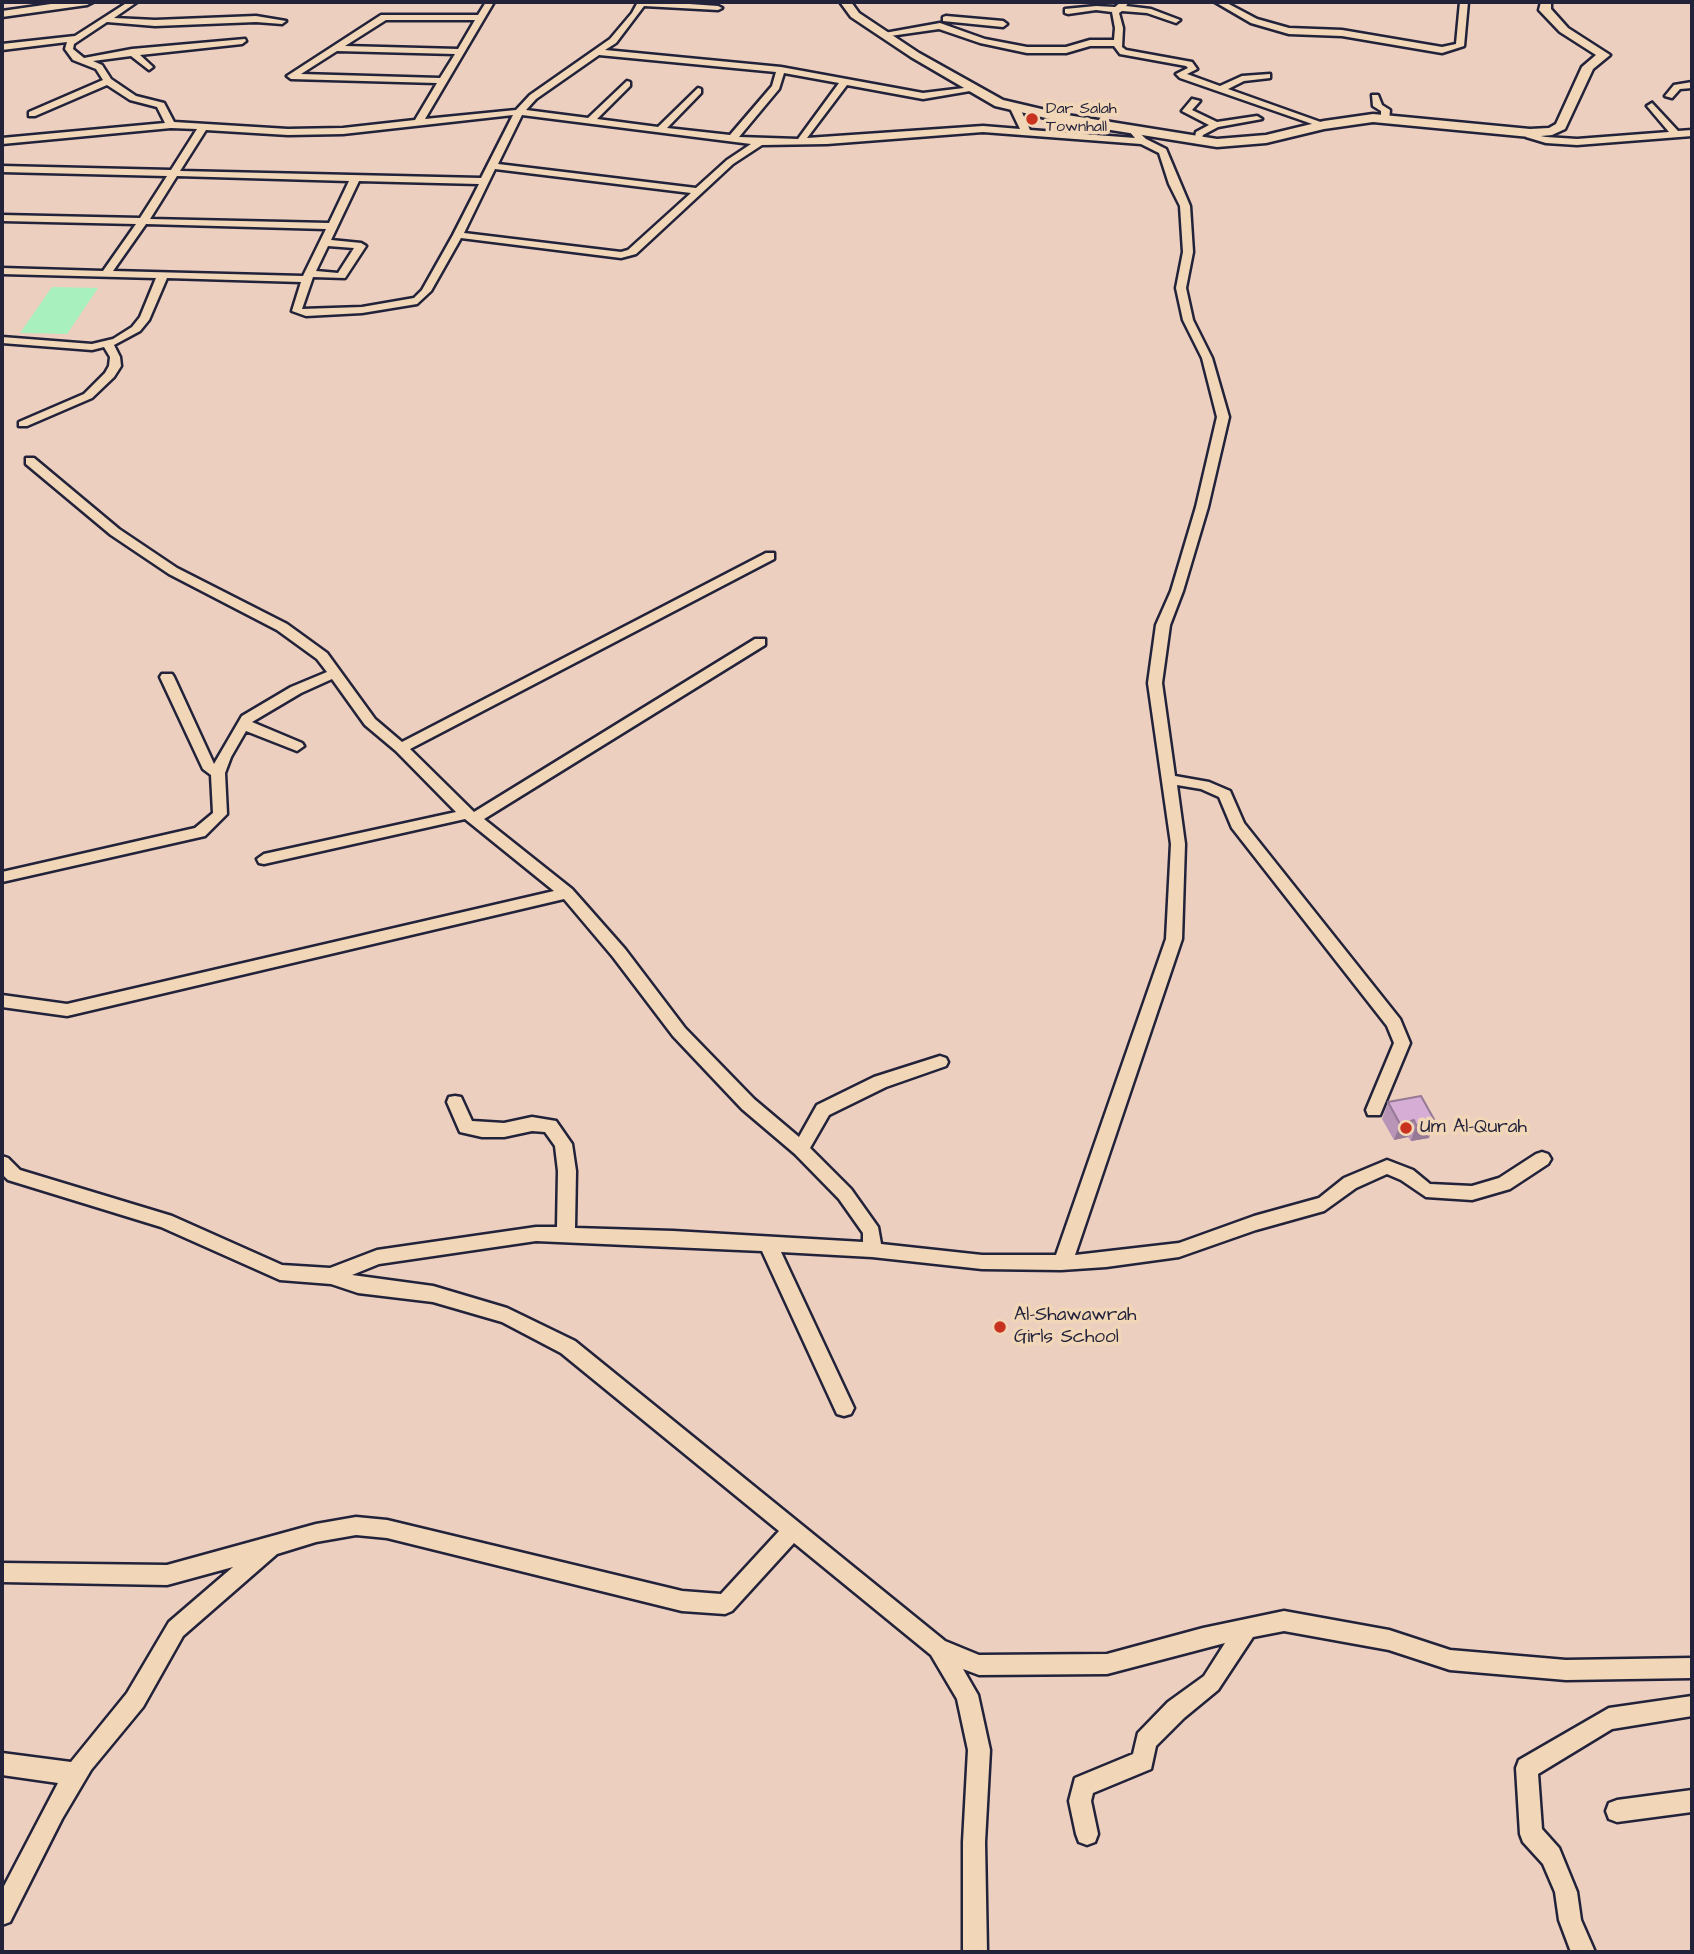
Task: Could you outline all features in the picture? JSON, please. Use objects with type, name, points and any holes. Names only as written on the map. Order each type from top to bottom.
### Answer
[{"type":"street","points":[[2,14],[87,2]]},
{"type":"street","points":[[134,2],[70,43],[69,49],[76,58],[99,67],[108,80],[133,98],[161,105],[171,125]]},
{"type":"street","points":[[419,122],[490,2]]},
{"type":"street","points":[[846,2],[855,15],[972,90],[1015,108],[1138,136],[1163,151],[1185,206],[1188,252],[1181,288],[1188,320],[1207,358],[1223,417],[1202,507],[1177,591],[1163,625],[1155,683],[1178,844],[1174,939],[1068,1250],[1061,1263]]},
{"type":"street","points":[[1219,2],[1254,21],[1289,30],[1342,33],[1442,50],[1460,46],[1464,2]]},
{"type":"street","points":[[2,141],[171,125],[318,132],[519,111],[760,142],[800,142],[955,129],[1138,136],[1217,143],[1266,139],[1361,119],[1530,133],[1552,131],[1561,127],[1588,67],[1604,55],[1564,30],[1545,10],[1546,2]]},
{"type":"street","points":[[355,178],[323,242],[297,305],[297,311],[306,313],[362,310],[417,301],[426,291],[458,235],[519,111],[533,97],[620,33],[642,3],[720,5]]},
{"type":"street","points":[[708,18],[720,5]]},
{"type":"street","points":[[1068,11],[1121,7],[1148,11],[1176,20]]},
{"type":"street","points":[[1121,7],[1115,12],[1118,48],[1123,52],[1189,64],[1193,69],[1180,74],[1324,125]]},
{"type":"street","points":[[940,8],[943,22]]},
{"type":"street","points":[[443,81],[291,76],[384,17],[482,19]]},
{"type":"street","points":[[107,20],[155,23],[257,19],[282,21]]},
{"type":"street","points":[[883,34],[943,22],[1003,24]]},
{"type":"street","points":[[943,22],[983,41],[1027,50],[1066,50],[1090,43],[1119,43]]},
{"type":"street","points":[[2,47],[77,38]]},
{"type":"street","points":[[84,61],[132,52],[242,41]]},
{"type":"street","points":[[335,48],[460,52]]},
{"type":"street","points":[[132,52],[149,67]]},
{"type":"street","points":[[596,52],[781,70],[923,96],[972,90]]},
{"type":"street","points":[[733,138],[776,87],[781,70]]},
{"type":"street","points":[[1222,88],[1242,79],[1267,76]]},
{"type":"street","points":[[32,114],[108,80]]},
{"type":"street","points":[[800,142],[845,80]]},
{"type":"street","points":[[592,119],[627,85]]},
{"type":"street","points":[[1669,96],[1677,87],[1692,85]]},
{"type":"street","points":[[662,128],[698,92]]},
{"type":"street","points":[[1375,97],[1378,106],[1385,110],[1386,119]]},
{"type":"street","points":[[1195,101],[1187,111],[1216,125]]},
{"type":"street","points":[[1652,106],[1675,133]]},
{"type":"street","points":[[1015,108],[1026,132]]},
{"type":"street","points":[[1197,141],[1199,134],[1216,125],[1257,119]]},
{"type":"street","points":[[106,274],[144,222],[203,127]]},
{"type":"street","points":[[1530,133],[1531,137],[1546,140],[1577,142],[1692,133]]},
{"type":"street","points":[[458,235],[621,255],[632,252],[730,162],[760,142]]},
{"type":"street","points":[[492,166],[698,191]]},
{"type":"street","points":[[2,169],[484,181]]},
{"type":"street","points":[[2,218],[331,226]]},
{"type":"street","points":[[2,271],[341,276],[361,246],[323,242]]},
{"type":"street","points":[[2,340],[55,345],[107,345],[125,337],[145,318],[163,275]]},
{"type":"street","points":[[23,424],[88,396],[115,366],[115,357],[107,345]]},
{"type":"street","points":[[30,461],[115,532],[173,571],[282,627],[322,656],[370,722],[401,748],[470,817],[567,893],[619,953],[679,1032],[748,1104],[801,1149],[845,1194],[872,1231],[872,1250]]},
{"type":"street","points":[[401,748],[770,555]]},
{"type":"street","points":[[264,859],[470,817],[760,642]]},
{"type":"street","points":[[2,877],[200,832],[220,814],[218,773],[224,757],[247,719],[296,690],[335,673]]},
{"type":"street","points":[[167,677],[210,769],[218,773]]},
{"type":"street","points":[[243,725],[297,746]]},
{"type":"street","points":[[1168,779],[1204,785],[1225,794],[1237,825],[1394,1023],[1402,1043],[1374,1110]]},
{"type":"street","points":[[2,1001],[67,1010],[567,893]]},
{"type":"street","points":[[801,1149],[823,1111],[880,1082],[940,1062]]},
{"type":"street","points":[[455,1102],[466,1126],[493,1130],[532,1124],[550,1126],[563,1144],[567,1171],[566,1235]]},
{"type":"street","points":[[331,1276],[377,1257],[536,1234],[872,1250],[982,1262],[1061,1263],[1179,1250],[1254,1223],[1324,1203],[1350,1183],[1387,1167],[1407,1175],[1426,1190],[1445,1194],[1472,1193],[1504,1184],[1542,1159]]},
{"type":"street","points":[[2,1163],[15,1175],[166,1221],[280,1272],[331,1276],[358,1285],[398,1287],[433,1294],[508,1316],[568,1347],[938,1648],[979,1665],[1107,1664],[1284,1621],[1389,1640],[1450,1660],[1566,1670],[1692,1668]]},
{"type":"street","points":[[768,1244],[844,1408]]},
{"type":"street","points":[[2,1572],[167,1575],[316,1533],[356,1526],[387,1529],[682,1601],[725,1604],[794,1529]]},
{"type":"street","points":[[2,1914],[54,1811],[83,1762],[135,1700],[176,1629],[271,1547]]},
{"type":"street","points":[[1087,1834],[1080,1801],[1083,1786],[1143,1761],[1146,1741],[1176,1710],[1211,1683],[1247,1629]]},
{"type":"street","points":[[938,1648],[967,1695],[979,1750],[974,1842],[975,1952]]},
{"type":"street","points":[[1583,1952],[1570,1920],[1566,1892],[1551,1856],[1531,1834],[1527,1768],[1609,1719],[1692,1706]]},
{"type":"street","points":[[2,1763],[76,1774]]},
{"type":"street","points":[[1617,1811],[1692,1801]]},
{"type":"green space","points":[[52,287],[98,288],[67,334],[20,333]]},
{"type":"building","points":[[1421,1096],[1435,1121],[1416,1125],[1414,1120],[1400,1124],[1388,1102]]},
{"type":"place","name":"Dar Salah Townhall","points":[[1032,119]]},
{"type":"place","name":"Um Al-Qurah","points":[[1406,1128]]},
{"type":"place","name":"Al-Shawawrah Girls School","points":[[1000,1327]]}]
